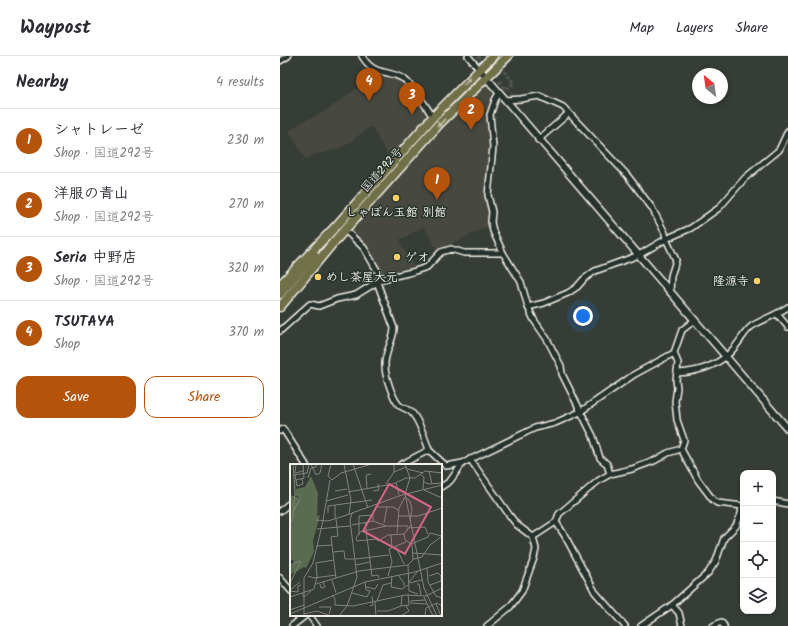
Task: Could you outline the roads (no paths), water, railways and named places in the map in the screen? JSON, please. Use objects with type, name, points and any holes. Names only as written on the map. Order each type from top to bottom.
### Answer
[{"type":"main road","name":"国道292号","points":[[283,286],[433,117],[493,56]]},
{"type":"main road","name":"国道292号","points":[[280,307],[345,230],[439,124],[508,56]]},
{"type":"main road","points":[[280,294],[283,286],[345,230]]},
{"type":"street","points":[[280,61],[288,56]]},
{"type":"street","points":[[362,56],[372,68],[403,78],[419,96],[433,117]]},
{"type":"street","points":[[468,56],[478,70],[506,100],[538,140],[788,429]]},
{"type":"street","points":[[499,93],[490,115],[493,147],[488,196],[492,212],[491,222],[493,231],[503,253],[521,282],[528,307],[561,366],[562,374],[593,436],[600,458],[607,464],[610,474]]},
{"type":"street","points":[[506,100],[539,96],[563,107],[568,114],[627,174],[652,208],[665,233],[666,239],[676,260],[670,276],[670,292]]},
{"type":"street","points":[[538,140],[568,114]]},
{"type":"street","points":[[528,307],[544,303],[568,293],[578,287],[584,279],[595,271],[639,255],[666,239],[691,228],[719,208],[745,178],[779,150],[788,131]]},
{"type":"street","points":[[345,230],[364,248],[380,281],[394,328],[394,336],[388,349],[384,366],[393,395],[400,406],[412,412],[422,430],[429,450],[446,466],[463,463],[535,428],[555,423],[580,412],[635,374],[674,353]]},
{"type":"street","points":[[280,331],[310,304],[319,306],[356,294],[380,281],[427,267],[441,252],[451,249],[464,253],[503,253]]},
{"type":"street","points":[[677,374],[690,373],[707,368],[726,357],[752,326],[788,307]]},
{"type":"street","points":[[777,314],[788,327]]},
{"type":"street","points":[[695,320],[682,330],[674,353],[678,363],[675,401],[677,420],[684,440],[681,449],[698,480],[713,500],[717,503],[740,506]]},
{"type":"street","points":[[280,431],[283,429],[305,464]]},
{"type":"street","points":[[533,537],[556,522],[559,514],[598,481],[610,474],[632,469],[654,461],[668,453],[681,449]]},
{"type":"street","points":[[402,464],[429,450]]},
{"type":"street","points":[[470,459],[510,516],[518,525],[533,537],[536,549],[522,591],[510,607],[487,626]]},
{"type":"street","points":[[442,486],[450,481],[463,463]]},
{"type":"street","points":[[776,502],[788,504]]},
{"type":"street","points":[[280,511],[290,503]]},
{"type":"street","points":[[641,626],[672,605],[708,573],[716,561],[724,538],[736,526],[740,516]]},
{"type":"street","points":[[556,522],[595,592],[625,626]]},
{"type":"street","points":[[280,578],[290,591]]},
{"type":"street","points":[[672,605],[679,613],[682,626]]},
{"type":"street","points":[[292,626],[305,616]]},
{"type":"street","points":[[310,616],[317,626]]},
{"type":"street","points":[[713,626],[722,622],[724,626]]},
{"type":"tunnel","points":[[478,56],[481,59]]},
{"type":"tunnel","points":[[499,81],[506,89],[514,83],[500,66]]},
{"type":"place","name":"TSUTAYA","points":[[369,101]]},
{"type":"place","name":"Seria 中野店","points":[[412,115]]},
{"type":"place","name":"洋服の青山","points":[[471,130]]},
{"type":"place","name":"しゃぼん玉館 別館","points":[[396,198]]},
{"type":"place","name":"シャトレーゼ","points":[[437,200]]},
{"type":"place","name":"ゲオ","points":[[397,257]]},
{"type":"place","name":"めし茶屋大元","points":[[318,277]]},
{"type":"place","name":"隆源寺","points":[[757,281]]}]
